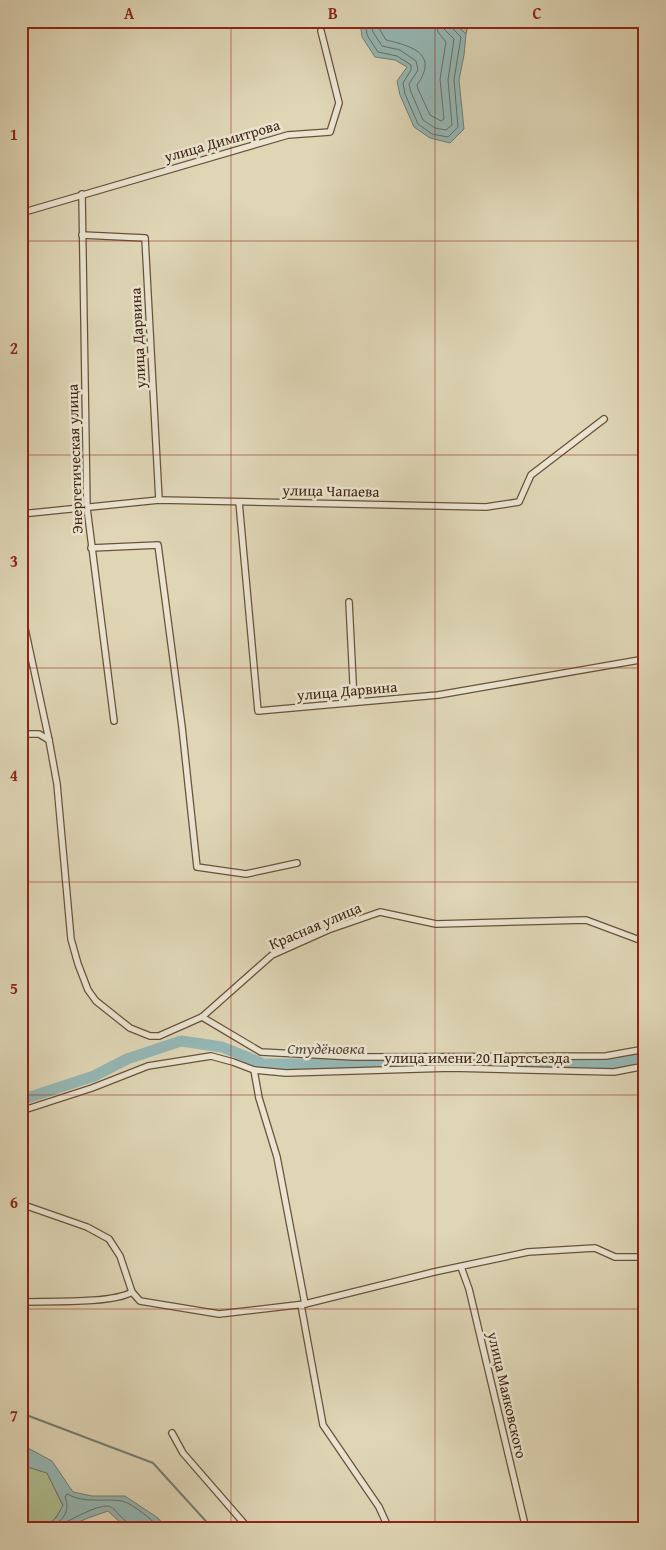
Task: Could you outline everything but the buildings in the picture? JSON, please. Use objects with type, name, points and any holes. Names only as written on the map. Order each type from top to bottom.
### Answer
[{"type":"street","name":"улица Димитрова","points":[[21,213],[288,135],[330,132],[339,103],[321,30]]},
{"type":"street","name":"Энергетическая улица","points":[[82,194],[86,508],[114,721]]},
{"type":"street","name":"улица Дарвина","points":[[82,235],[145,238],[159,500]]},
{"type":"street","name":"улица Чапаева","points":[[21,514],[159,500],[486,507],[519,502],[531,475],[604,420]]},
{"type":"street","name":"улица Дарвина","points":[[239,502],[258,711],[438,695],[645,659]]},
{"type":"street","points":[[91,548],[158,545],[182,726],[197,867],[246,874],[297,863]]},
{"type":"street","points":[[349,602],[354,702]]},
{"type":"street","name":"Красная улица","points":[[21,610],[49,740],[56,784],[71,939],[88,990],[96,1002],[117,1020],[130,1028],[150,1036],[159,1036],[202,1017],[272,955],[328,930],[380,912],[436,924],[586,920],[645,942]]},
{"type":"street","points":[[21,734],[39,734],[49,740]]},
{"type":"street","name":"улица имени 20 Партсъезда","points":[[202,1017],[261,1052],[355,1056],[606,1056],[645,1049]]},
{"type":"street","name":"улица имени 20 Партсъезда","points":[[21,1111],[92,1088],[148,1066],[211,1056],[254,1070],[286,1073],[451,1068],[614,1072],[645,1066]]},
{"type":"street","points":[[254,1070],[259,1098],[277,1157],[324,1425],[379,1507],[389,1529]]},
{"type":"street","points":[[21,1204],[87,1227],[109,1239],[120,1256],[132,1292],[140,1302],[219,1314],[303,1304],[528,1252],[595,1248],[615,1257],[645,1257]]},
{"type":"street","name":"улица Маяковского","points":[[461,1267],[469,1289],[526,1529]]},
{"type":"street","points":[[21,1302],[108,1299],[126,1296],[132,1292]]},
{"type":"street","points":[[172,1433],[183,1453],[249,1529]]},
{"type":"green space","points":[[452,21],[469,21],[466,34]]},
{"type":"green space","points":[[638,1355],[645,1355],[645,1529],[635,1529],[642,1525]]},
{"type":"green space","points":[[21,1465],[47,1473],[63,1506],[51,1523],[42,1527],[21,1529]]},
{"type":"water","points":[[360,21],[452,21],[466,34],[459,80],[464,129],[450,143],[430,138],[414,127],[400,95],[397,81],[407,67],[395,60],[375,57],[362,37]]},
{"type":"water","points":[[26,1447],[52,1461],[73,1492],[92,1496],[125,1496],[158,1518],[167,1529],[120,1529],[122,1524],[108,1511],[63,1529],[41,1529],[56,1518],[63,1505],[47,1473],[21,1465],[21,1448]]},
{"type":"waterway","points":[[458,26],[459,21]]},
{"type":"waterway","name":"Студёновка","points":[[21,1100],[94,1076],[127,1059],[181,1041],[222,1047],[264,1064],[615,1064],[645,1055]]},
{"type":"waterway","points":[[21,1413],[153,1463],[213,1529]]}]
